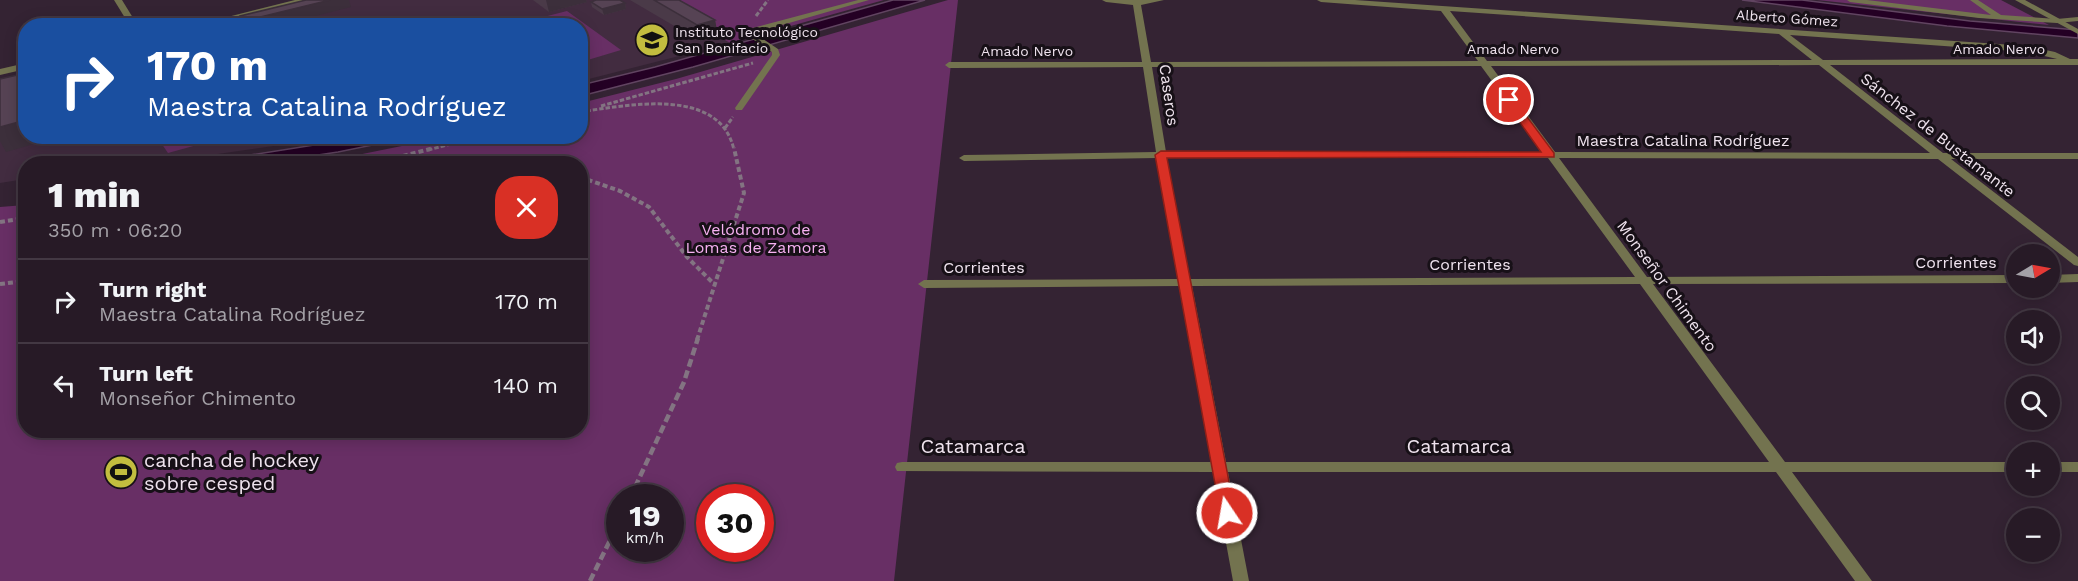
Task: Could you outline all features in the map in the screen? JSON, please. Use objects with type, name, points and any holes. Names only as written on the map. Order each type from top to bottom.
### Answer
[{"type":"street","points":[[118,0],[129,18]]},
{"type":"street","points":[[230,18],[305,0]]},
{"type":"street","points":[[1106,0],[1137,3],[1161,0]]},
{"type":"street","name":"Alberto Gómez","points":[[1321,0],[2028,49],[2074,62]]},
{"type":"street","points":[[2019,0],[2074,30]]},
{"type":"street","name":"Caseros","points":[[1137,3],[1161,155],[1241,581]]},
{"type":"street","name":"Monseñor Chimento","points":[[1444,9],[1864,581]]},
{"type":"street","points":[[2057,21],[2078,19]]},
{"type":"street","name":"Sánchez de Bustamante","points":[[1780,31],[2078,262]]},
{"type":"street","name":"Amado Nervo","points":[[949,65],[2074,62]]},
{"type":"street","points":[[0,72],[18,68]]},
{"type":"street","name":"Maestra Catalina Rodríguez","points":[[964,158],[1161,155],[2078,156]]},
{"type":"street","name":"Corrientes","points":[[924,284],[2006,279]]},
{"type":"street","points":[[2060,279],[2078,279]]},
{"type":"street","name":"Catamarca","points":[[902,467],[2006,467]]},
{"type":"street","points":[[2060,467],[2078,467]]},
{"type":"lane","points":[[739,108],[776,53],[748,32],[866,0]]},
{"type":"lane","points":[[1850,0],[2002,18],[2057,21]]},
{"type":"lane","points":[[1973,0],[2002,18]]},
{"type":"path","points":[[588,109],[776,53]]},
{"type":"path","points":[[588,110],[636,105],[682,106],[708,113],[721,122],[731,136],[744,193],[713,283],[684,382],[637,484]]},
{"type":"path","points":[[403,156],[451,144]]},
{"type":"path","points":[[588,180],[620,191],[649,207],[687,257],[713,283]]},
{"type":"path","points":[[0,222],[18,219]]},
{"type":"path","points":[[0,284],[18,281]]},
{"type":"path","points":[[590,581],[606,548]]},
{"type":"shaded area","name":"Instituto Tecnológico San Bonifacio","points":[[332,0],[665,0],[659,2],[730,43],[588,79],[588,18],[258,18]]},
{"type":"shaded area","points":[[893,0],[925,0],[693,67],[588,94],[588,83],[655,67]]},
{"type":"shaded area","points":[[1742,0],[1802,0],[1970,21],[2078,30],[2078,38],[1947,26]]},
{"type":"shaded area","points":[[18,75],[18,144],[288,144],[204,156],[18,156],[18,180],[0,183],[0,79]]},
{"type":"shaded area","points":[[320,144],[377,144],[311,156],[244,156]]},
{"type":"green space","points":[[665,0],[884,0],[730,43],[658,2]]},
{"type":"green space","name":"Velódromo de Lomas de Zamora","points":[[948,0],[958,0],[894,581],[0,581],[0,207],[18,206],[18,438],[588,438],[588,156],[352,156],[412,144],[588,144],[588,101],[676,79]]},
{"type":"green space","points":[[1817,0],[2001,0],[2049,25]]},
{"type":"green space","points":[[567,11],[577,18],[540,18]]},
{"type":"green space","points":[[588,26],[621,50],[588,60]]},
{"type":"green space","points":[[162,144],[201,144],[168,153]]},
{"type":"building","points":[[306,0],[330,0],[256,18],[240,16]]},
{"type":"building","points":[[620,0],[625,3],[602,9],[591,2]]},
{"type":"building","points":[[654,0],[679,0],[715,20],[697,25]]},
{"type":"building","points":[[18,75],[18,122],[0,127],[0,79]]},
{"type":"place","name":"Instituto Tecnológico San Bonifacio","points":[[652,40]]},
{"type":"place","name":"cancha de hockey sobre cesped","points":[[121,472]]},
{"type":"route","points":[[1227,513],[1161,155],[1550,155],[1509,100]]}]
